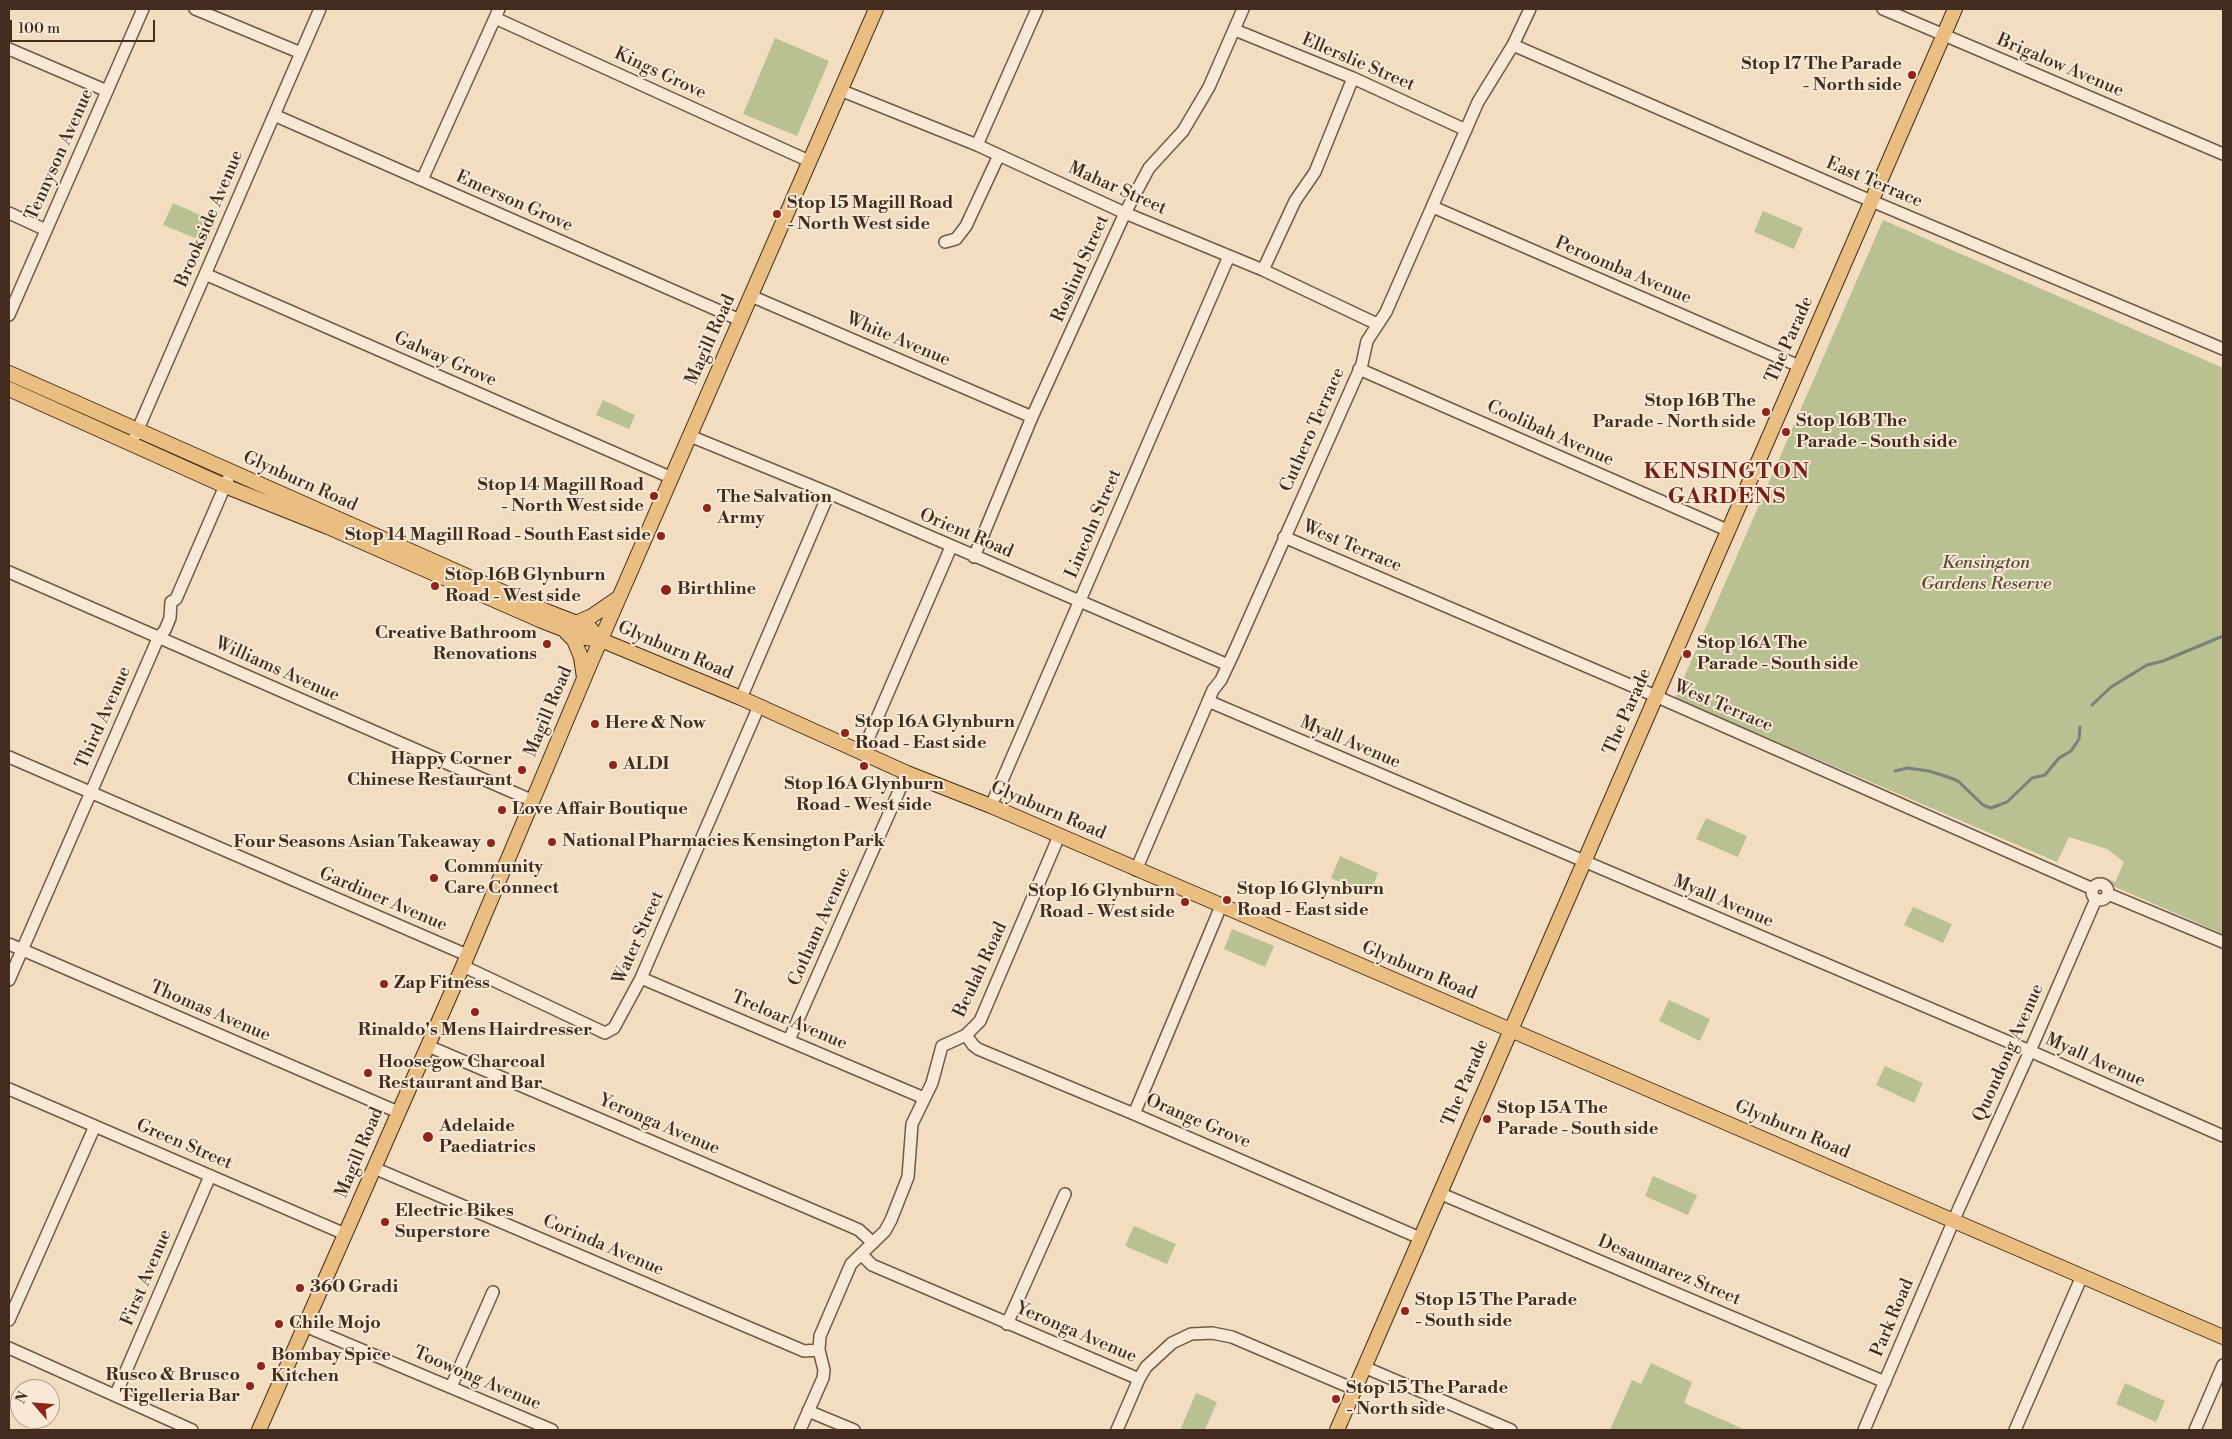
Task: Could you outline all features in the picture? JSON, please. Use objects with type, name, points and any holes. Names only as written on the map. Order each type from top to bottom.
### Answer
[{"type":"main road","name":"Magill Road","points":[[259,1430],[465,961],[619,597],[876,9]]},
{"type":"main road","name":"The Parade","points":[[1337,1430],[1955,9]]},
{"type":"main road","name":"Glynburn Road","points":[[9,373],[138,429],[387,547],[570,626],[586,638],[601,640],[759,706],[862,753],[990,806],[2223,1337]]},
{"type":"main road","name":"Glynburn Road","points":[[9,389],[225,486],[387,547]]},
{"type":"main road","points":[[584,679],[581,657],[570,626],[592,616],[619,597]]},
{"type":"street","name":"Tennyson Avenue","points":[[9,315],[143,9]]},
{"type":"street","points":[[196,9],[300,53]]},
{"type":"street","name":"Brookside Avenue","points":[[132,444],[320,9]]},
{"type":"street","points":[[977,145],[1037,9]]},
{"type":"street","name":"Roslind Street","points":[[974,557],[1032,417],[1125,213],[1149,168],[1183,131],[1209,86],[1243,9]]},
{"type":"street","name":"Cuthero Terrace","points":[[1136,870],[1208,701],[1228,665],[1364,358],[1365,347],[1386,312],[1483,94],[1513,46],[1530,9]]},
{"type":"street","name":"Brigalow Avenue","points":[[1883,9],[2223,154]]},
{"type":"street","points":[[422,180],[497,13]]},
{"type":"street","name":"Kings Grove","points":[[497,13],[809,162]]},
{"type":"street","name":"Ellerslie Street","points":[[1234,30],[1353,78],[1466,130]]},
{"type":"street","name":"East Terrace","points":[[1513,46],[1871,201],[2223,349]]},
{"type":"street","points":[[9,49],[107,91]]},
{"type":"street","points":[[1263,270],[1296,201],[1315,172],[1353,78]]},
{"type":"street","name":"Mahar Street","points":[[840,90],[977,145],[1125,213],[1263,270],[1378,324]]},
{"type":"street","name":"Emerson Grove","points":[[274,115],[740,320]]},
{"type":"street","points":[[945,242],[956,239],[966,226],[999,155]]},
{"type":"street","name":"Peroomba Avenue","points":[[1433,207],[1799,366]]},
{"type":"street","points":[[9,213],[46,230]]},
{"type":"street","name":"Lincoln Street","points":[[990,806],[1229,256]]},
{"type":"street","name":"Galway Grove","points":[[205,274],[672,478]]},
{"type":"street","name":"White Avenue","points":[[751,296],[1032,417]]},
{"type":"street","name":"Coolibah Avenue","points":[[1359,369],[1727,530]]},
{"type":"street","name":"Orient Road","points":[[690,436],[828,493],[1228,665]]},
{"type":"street","name":"Third Avenue","points":[[9,980],[158,638],[165,630],[170,618],[171,602],[176,599],[231,472]]},
{"type":"street","points":[[740,698],[828,493]]},
{"type":"street","name":"West Terrace","points":[[1284,537],[1655,696],[2094,894]]},
{"type":"street","points":[[862,753],[951,546]]},
{"type":"street","name":"Williams Avenue","points":[[9,572],[532,800]]},
{"type":"street","name":"Myall Avenue","points":[[1208,701],[2223,1136]]},
{"type":"street","name":"Water Street","points":[[465,961],[605,1033],[614,1028],[641,978],[759,706]]},
{"type":"street","name":"Gardiner Avenue","points":[[9,757],[465,961]]},
{"type":"street","name":"Cotham Avenue","points":[[789,1040],[907,772]]},
{"type":"street","name":"Beulah Road","points":[[800,1430],[823,1378],[824,1370],[819,1350],[820,1336],[851,1264],[885,1231],[908,1177],[911,1131],[934,1077],[942,1046],[966,1036],[980,1021],[1059,836]]},
{"type":"street","points":[[2094,894],[2101,900],[2108,894],[2223,942]]},
{"type":"street","name":"Quondong Avenue","points":[[1954,1220],[2030,1052],[2094,894]]},
{"type":"street","points":[[1134,1114],[1221,906]]},
{"type":"street","name":"Thomas Avenue","points":[[9,944],[398,1112]]},
{"type":"street","name":"Treloar Avenue","points":[[641,978],[924,1098]]},
{"type":"street","name":"Orange Grove","points":[[966,1036],[973,1046],[978,1049],[1134,1114],[1420,1238]]},
{"type":"street","name":"Yeronga Avenue","points":[[428,1046],[850,1226],[859,1230],[873,1243]]},
{"type":"street","name":"Green Street","points":[[9,1089],[345,1234]]},
{"type":"street","points":[[9,1320],[95,1126]]},
{"type":"street","name":"Corinda Avenue","points":[[374,1168],[802,1351],[819,1350]]},
{"type":"street","name":"First Avenue","points":[[116,1394],[210,1176]]},
{"type":"street","name":"Desaumarez Street","points":[[1439,1193],[1885,1382]]},
{"type":"street","points":[[1007,1324],[1065,1194]]},
{"type":"street","name":"Park Road","points":[[1864,1430],[1954,1220]]},
{"type":"street","name":"Yeronga Avenue","points":[[861,1254],[872,1265],[1007,1324],[1139,1378],[1146,1367],[1172,1343],[1190,1334],[1212,1332],[1232,1337],[1354,1389]]},
{"type":"street","points":[[2015,1430],[2082,1276]]},
{"type":"street","points":[[451,1388],[493,1292]]},
{"type":"street","name":"Toowong Avenue","points":[[306,1326],[552,1430]]},
{"type":"street","points":[[9,1348],[116,1394],[192,1430]]},
{"type":"street","points":[[2195,1430],[2223,1365]]},
{"type":"street","points":[[1364,1367],[1511,1430]]},
{"type":"street","points":[[1117,1430],[1139,1378]]},
{"type":"street","points":[[808,1411],[854,1430]]},
{"type":"green space","points":[[775,38],[829,61],[797,136],[743,114]]},
{"type":"green space","points":[[173,203],[216,222],[207,243],[163,225]]},
{"type":"green space","points":[[1763,211],[1803,228],[1794,249],[1754,232]]},
{"type":"green space","name":"Kensington Gardens Reserve","points":[[1883,220],[2223,368],[2223,934],[2113,886],[2101,876],[2115,882],[2124,862],[2107,849],[2069,837],[2057,862],[1675,698]]},
{"type":"green space","points":[[603,400],[635,415],[629,429],[596,415]]},
{"type":"green space","points":[[1706,818],[1747,836],[1738,857],[1696,839]]},
{"type":"green space","points":[[1340,856],[1378,873],[1369,895],[1331,878]]},
{"type":"green space","points":[[1913,907],[1952,924],[1943,943],[1904,925]]},
{"type":"green space","points":[[1232,929],[1274,946],[1265,967],[1224,949]]},
{"type":"green space","points":[[1669,1000],[1710,1019],[1700,1041],[1659,1021]]},
{"type":"green space","points":[[1885,1066],[1923,1083],[1914,1103],[1876,1085]]},
{"type":"green space","points":[[1653,1176],[1697,1195],[1688,1215],[1645,1196]]},
{"type":"green space","points":[[1134,1226],[1176,1244],[1167,1264],[1125,1246]]},
{"type":"green space","points":[[1651,1363],[1692,1382],[1684,1403],[1746,1430],[1610,1430],[1632,1380],[1641,1384]]},
{"type":"green space","points":[[2125,1383],[2165,1401],[2156,1422],[2116,1404]]},
{"type":"green space","points":[[1196,1393],[1217,1402],[1205,1430],[1180,1430]]},
{"type":"waterway","points":[[2092,705],[2111,687],[2147,665],[2163,661],[2223,636]]},
{"type":"waterway","points":[[1895,771],[1907,768],[1929,771],[1948,777],[1958,781],[1983,805],[1991,808],[2007,802],[2032,778],[2045,775],[2059,758],[2071,751],[2079,739],[2080,727]]},
{"type":"place","name":"Stop 17 The Parade - North side","points":[[1912,75]]},
{"type":"place","name":"Stop 15 Magill Road - North West side","points":[[777,214]]},
{"type":"place","name":"Stop 16B The Parade - North side","points":[[1766,412]]},
{"type":"place","name":"Stop 16B The Parade - South side","points":[[1786,432]]},
{"type":"place","name":"Stop 14 Magill Road - North West side","points":[[654,496]]},
{"type":"place","name":"The Salvation Army","points":[[707,508]]},
{"type":"place","name":"Stop 14 Magill Road - South East side","points":[[661,536]]},
{"type":"place","name":"Stop 16B Glynburn Road - West side","points":[[435,586]]},
{"type":"place","name":"Birthline","points":[[666,590]]},
{"type":"place","name":"Creative Bathroom Renovations","points":[[547,644]]},
{"type":"place","name":"Stop 16A The Parade - South side","points":[[1687,654]]},
{"type":"place","name":"Here & Now","points":[[595,724]]},
{"type":"place","name":"Stop 16A Glynburn Road - East side","points":[[845,733]]},
{"type":"place","name":"ALDI","points":[[613,765]]},
{"type":"place","name":"Stop 16A Glynburn Road - West side","points":[[864,766]]},
{"type":"place","name":"Happy Corner Chinese Restaurant","points":[[522,770]]},
{"type":"place","name":"Love Affair Boutique","points":[[502,810]]},
{"type":"place","name":"National Pharmacies Kensington Park","points":[[552,842]]},
{"type":"place","name":"Four Seasons Asian Takeaway","points":[[491,843]]},
{"type":"place","name":"Community Care Connect","points":[[434,878]]},
{"type":"place","name":"Stop 16 Glynburn Road - East side","points":[[1227,900]]},
{"type":"place","name":"Stop 16 Glynburn Road - West side","points":[[1185,902]]},
{"type":"place","name":"Zap Fitness","points":[[384,984]]},
{"type":"place","name":"Rinaldo's Mens Hairdresser","points":[[475,1012]]},
{"type":"place","name":"Hoosegow Charcoal Restaurant and Bar","points":[[368,1073]]},
{"type":"place","name":"Stop 15A The Parade - South side","points":[[1487,1119]]},
{"type":"place","name":"Adelaide Paediatrics","points":[[428,1137]]},
{"type":"place","name":"Electric Bikes Superstore","points":[[385,1222]]},
{"type":"place","name":"360 Gradi","points":[[300,1288]]},
{"type":"place","name":"Stop 15 The Parade - South side","points":[[1405,1311]]},
{"type":"place","name":"Chile Mojo","points":[[279,1324]]},
{"type":"place","name":"Bombay Spice Kitchen","points":[[261,1366]]},
{"type":"place","name":"Rusco & Brusco Tigelleria Bar","points":[[250,1386]]},
{"type":"place","name":"Stop 15 The Parade - North side","points":[[1336,1399]]},
{"type":"district","name":"KENSINGTON GARDENS","points":[[1727,486]]}]
